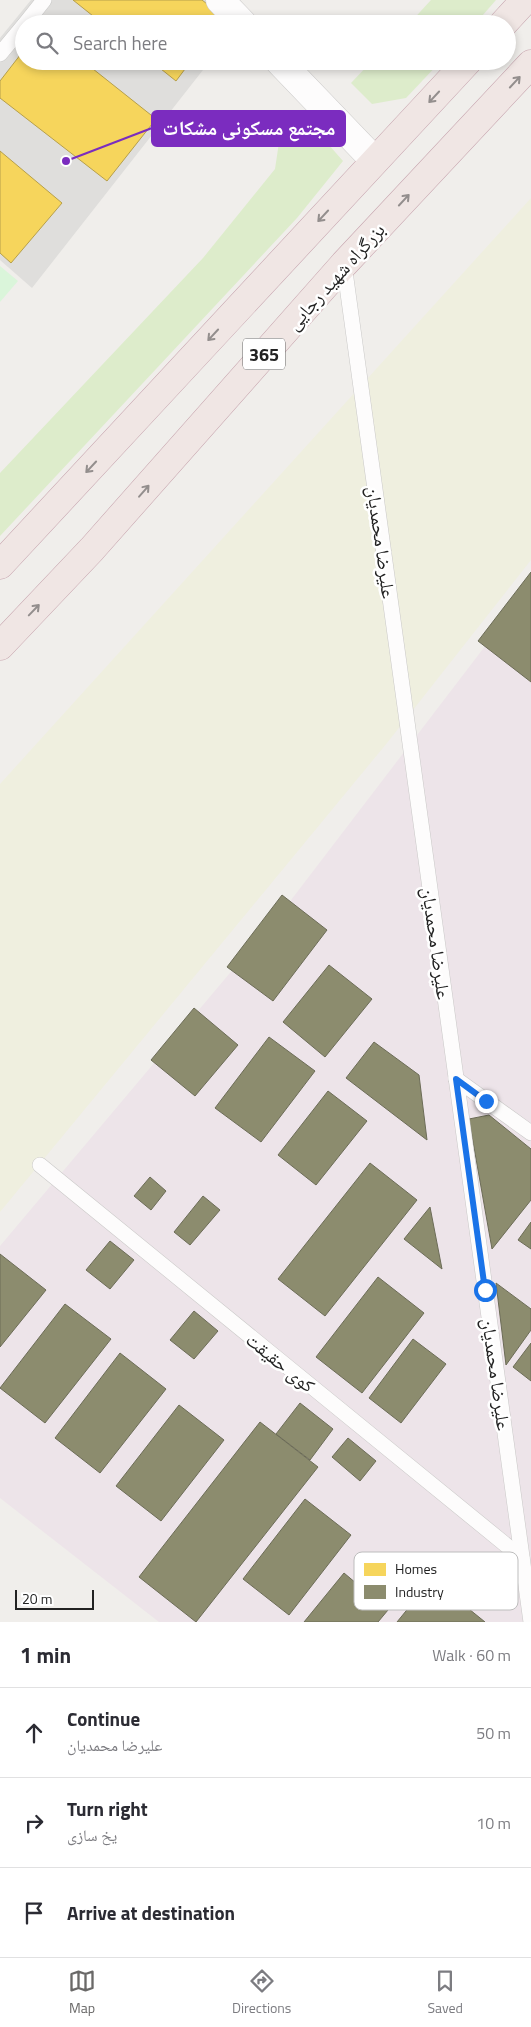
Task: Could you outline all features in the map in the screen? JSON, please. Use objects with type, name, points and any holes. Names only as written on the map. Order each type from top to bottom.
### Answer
[{"type":"highway","points":[[511,15],[525,0]]},
{"type":"highway","name":"بزرگراه شهید رجایی","points":[[0,646],[92,549],[344,264],[531,64]]},
{"type":"highway","name":"365","points":[[0,566],[374,160],[459,70]]},
{"type":"street","points":[[220,0],[234,15]]},
{"type":"street","points":[[288,70],[374,160]]},
{"type":"lane","points":[[32,15],[44,0]]},
{"type":"lane","points":[[0,54],[15,35]]},
{"type":"lane","name":"علیرضا محمدیان","points":[[344,264],[531,1622]]},
{"type":"lane","points":[[456,1079],[531,1133]]},
{"type":"lane","name":"کوی حقیقت","points":[[40,1165],[515,1552]]},
{"type":"lane","name":"کوی حقیقت","points":[[518,1555],[522,1558]]},
{"type":"shaded area","points":[[31,0],[209,0],[228,15],[19,15]]},
{"type":"shaded area","points":[[15,20],[15,70],[203,70],[32,288],[0,260],[0,38]]},
{"type":"shaded area","points":[[531,586],[531,1622],[159,1622],[0,1498],[0,1246],[288,904]]},
{"type":"green space","points":[[431,0],[496,0],[483,15],[417,15]]},
{"type":"green space","points":[[363,70],[432,70],[406,98],[372,104],[351,83]]},
{"type":"green space","points":[[307,120],[343,161],[297,218],[0,536],[0,473],[203,258],[275,169],[281,129]]},
{"type":"green space","points":[[531,198],[531,560],[387,743],[0,1212],[0,784]]},
{"type":"green space","points":[[0,266],[18,281],[0,302]]},
{"type":"building: Homes","points":[[73,0],[202,0],[221,15],[92,15]]},
{"type":"building: Homes","points":[[15,62],[15,70],[94,70],[156,119],[107,181],[0,98],[0,81]]},
{"type":"building: Homes","points":[[162,70],[184,70],[176,81]]},
{"type":"building: Homes","points":[[0,151],[62,203],[11,263],[0,253]]},
{"type":"building: Industry","points":[[531,572],[531,682],[478,641]]},
{"type":"building: Industry","points":[[282,895],[327,930],[273,1001],[227,967]]},
{"type":"building: Industry","points":[[329,965],[372,999],[325,1057],[283,1022]]},
{"type":"building: Industry","points":[[194,1008],[238,1045],[195,1096],[151,1060]]},
{"type":"building: Industry","points":[[269,1037],[315,1071],[261,1142],[215,1108]]},
{"type":"building: Industry","points":[[374,1042],[419,1075],[427,1140],[346,1078]]},
{"type":"building: Industry","points":[[328,1091],[367,1121],[316,1185],[278,1155]]},
{"type":"building: Industry","points":[[489,1115],[531,1149],[531,1200],[492,1249],[469,1119]]},
{"type":"building: Industry","points":[[370,1163],[417,1200],[325,1316],[278,1279]]},
{"type":"building: Industry","points":[[150,1177],[166,1191],[151,1210],[134,1196]]},
{"type":"building: Industry","points":[[203,1196],[220,1210],[190,1245],[174,1232]]},
{"type":"building: Industry","points":[[430,1207],[442,1269],[404,1239]]},
{"type":"building: Industry","points":[[531,1222],[531,1249],[518,1240]]},
{"type":"building: Industry","points":[[110,1241],[134,1260],[110,1289],[86,1270]]},
{"type":"building: Industry","points":[[0,1254],[46,1290],[0,1347]]},
{"type":"building: Industry","points":[[378,1277],[424,1313],[362,1393],[316,1357]]},
{"type":"building: Industry","points":[[496,1283],[531,1309],[531,1330],[506,1365]]},
{"type":"building: Industry","points":[[65,1304],[111,1339],[45,1423],[0,1388]]},
{"type":"building: Industry","points":[[194,1311],[218,1331],[194,1359],[170,1340]]},
{"type":"building: Industry","points":[[413,1339],[446,1364],[401,1423],[369,1398]]},
{"type":"building: Industry","points":[[531,1343],[531,1381],[513,1367]]},
{"type":"building: Industry","points":[[120,1353],[166,1389],[100,1473],[55,1438]]},
{"type":"building: Industry","points":[[300,1403],[333,1429],[310,1460],[276,1434]]},
{"type":"building: Industry","points":[[179,1405],[224,1440],[161,1521],[116,1486]]},
{"type":"building: Industry","points":[[260,1422],[318,1467],[196,1622],[139,1577]]},
{"type":"building: Industry","points":[[348,1438],[376,1461],[360,1481],[332,1457]]},
{"type":"building: Industry","points":[[305,1499],[351,1535],[289,1615],[243,1579]]},
{"type":"building: Industry","points":[[344,1573],[354,1581],[354,1610],[388,1610],[378,1622],[304,1622]]},
{"type":"building: Industry","points":[[407,1610],[470,1610],[485,1622],[397,1622]]},
{"type":"place","name":"مجتمع مسکونی مشکات","points":[[66,161]]},
{"type":"route","points":[[485,1290],[456,1079],[486,1101]]}]
